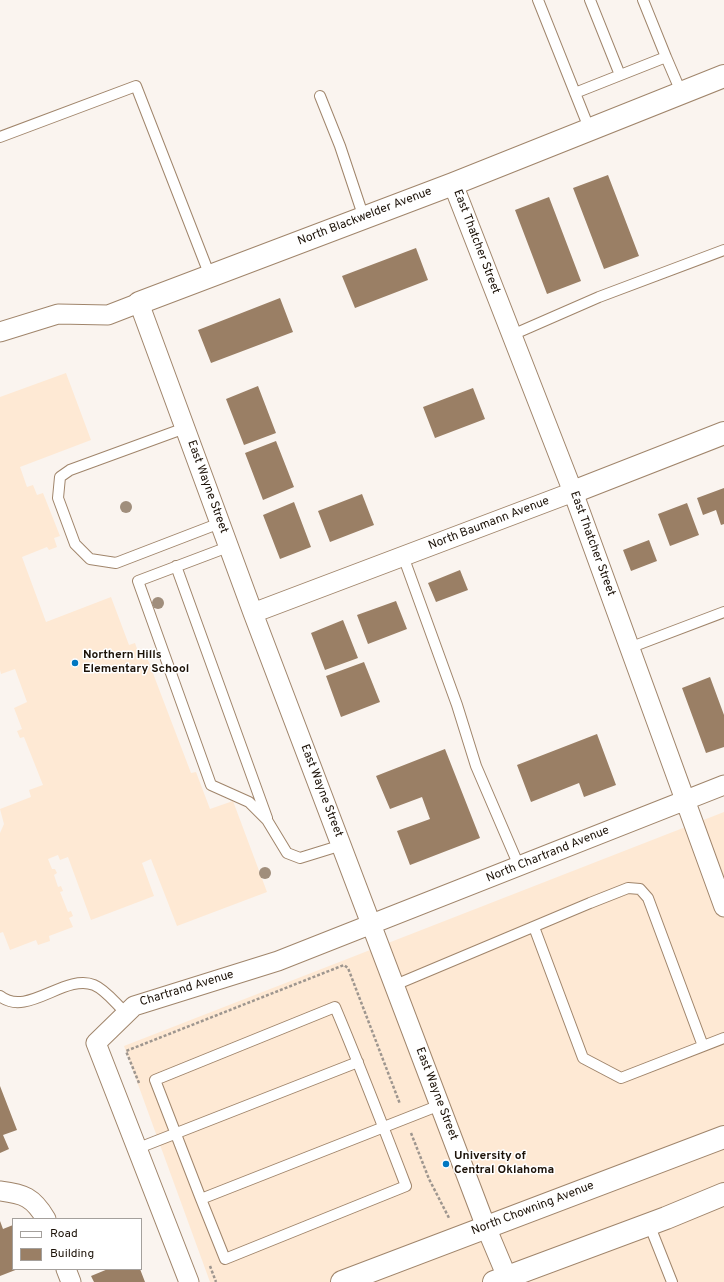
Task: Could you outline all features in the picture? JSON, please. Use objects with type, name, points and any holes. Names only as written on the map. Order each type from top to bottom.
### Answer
[{"type":"street","name":"North Blackwelder Avenue","points":[[0,332],[58,314],[108,315],[453,184],[589,128],[724,76]]},
{"type":"street","name":"East Thatcher Street","points":[[453,184],[573,492],[724,907]]},
{"type":"street","name":"East Wayne Street","points":[[139,303],[228,547],[486,1227],[500,1279]]},
{"type":"street","name":"North Baumann Avenue","points":[[253,612],[573,492],[724,433]]},
{"type":"street","name":"North Chartrand Avenue","points":[[372,925],[724,785]]},
{"type":"street","name":"Chartrand Avenue","points":[[189,1282],[96,1043],[134,1006],[278,961],[372,925]]},
{"type":"street","name":"North Chowning Avenue","points":[[342,1282],[724,1137]]},
{"type":"street","points":[[0,1191],[21,1193],[38,1204],[45,1218]]},
{"type":"street","points":[[500,1279],[650,1224],[724,1194]]},
{"type":"street","points":[[66,1270],[71,1282]]},
{"type":"lane","points":[[538,0],[589,128]]},
{"type":"lane","points":[[590,0],[620,75]]},
{"type":"lane","points":[[643,0],[681,92]]},
{"type":"lane","points":[[575,93],[666,57]]},
{"type":"lane","points":[[0,137],[136,86],[210,276]]},
{"type":"lane","points":[[320,96],[340,146],[364,218]]},
{"type":"lane","points":[[512,335],[599,297],[724,250]]},
{"type":"lane","points":[[185,428],[70,470],[60,477],[58,498],[75,544],[90,559],[116,563],[220,523]]},
{"type":"lane","points":[[228,547],[138,581],[210,785],[249,802],[269,823]]},
{"type":"lane","points":[[403,556],[457,705],[476,766],[519,866]]},
{"type":"lane","points":[[176,566],[269,823],[287,853],[300,858],[342,845]]},
{"type":"lane","points":[[629,648],[724,612]]},
{"type":"lane","points":[[395,985],[628,888],[640,889],[648,898],[703,1046]]},
{"type":"lane","points":[[534,927],[582,1058],[621,1078],[724,1038]]},
{"type":"lane","points":[[0,996],[14,1003],[25,1002],[62,988],[86,982],[101,989],[126,1013]]},
{"type":"lane","points":[[335,1007],[358,1062],[406,1186],[225,1259],[155,1080],[335,1007]]},
{"type":"lane","points":[[136,1149],[358,1062]]},
{"type":"lane","points":[[201,1199],[440,1105]]},
{"type":"lane","points":[[650,1224],[672,1282]]},
{"type":"path","points":[[140,1088],[126,1050],[344,965],[348,968],[429,1179],[449,1218]]},
{"type":"path","points":[[208,1261],[216,1282]]},
{"type":"shaded area","name":"Northern Hills Elementary School","points":[[66,373],[91,440],[20,467],[27,487],[33,485],[37,495],[43,493],[60,536],[54,538],[57,547],[49,550],[47,547],[22,557],[46,622],[111,597],[129,645],[135,643],[140,657],[146,655],[191,773],[196,772],[210,809],[233,801],[267,892],[177,926],[151,859],[142,863],[154,896],[91,920],[68,857],[60,860],[58,855],[48,859],[52,869],[55,869],[57,873],[54,875],[58,887],[61,886],[63,891],[60,892],[68,912],[71,911],[73,916],[69,918],[73,927],[49,936],[50,941],[38,945],[36,940],[10,950],[3,932],[0,933],[0,833],[4,824],[0,809],[31,797],[29,790],[43,785],[24,737],[20,738],[17,731],[22,729],[14,708],[27,702],[15,669],[1,674],[0,670],[0,397]]},
{"type":"shaded area","name":"University of Central Oklahoma","points":[[724,812],[724,1282],[210,1282],[124,1046]]},
{"type":"building","points":[[608,175],[639,256],[604,269],[573,188]]},
{"type":"building","points":[[549,197],[581,281],[547,294],[515,210]]},
{"type":"building","points":[[416,248],[428,280],[355,308],[342,276]]},
{"type":"building","points":[[280,298],[293,332],[211,363],[198,330]]},
{"type":"building","points":[[258,386],[276,433],[244,445],[226,399]]},
{"type":"building","points":[[473,388],[485,419],[435,438],[423,407]]},
{"type":"building","points":[[276,441],[294,487],[263,500],[245,453]]},
{"type":"building","points":[[724,488],[724,524],[721,525],[716,510],[703,515],[697,498]]},
{"type":"building","points":[[362,494],[374,525],[330,542],[318,511]]},
{"type":"building","points":[[294,502],[311,547],[280,559],[263,515]]},
{"type":"building","points":[[687,503],[699,535],[670,546],[658,514]]},
{"type":"building","points":[[649,540],[657,561],[631,571],[623,550]]},
{"type":"building","points":[[460,570],[468,590],[436,602],[428,583]]},
{"type":"building","points":[[396,601],[407,629],[368,644],[357,615]]},
{"type":"building","points":[[343,620],[358,658],[325,670],[311,633]]},
{"type":"building","points":[[364,662],[380,702],[341,717],[326,676]]},
{"type":"building","points":[[710,677],[724,715],[724,747],[706,753],[682,688]]},
{"type":"building","points":[[597,734],[616,785],[584,797],[579,783],[531,802],[517,765]]},
{"type":"building","points":[[445,749],[480,838],[410,865],[397,831],[430,819],[422,797],[390,809],[376,776]]},
{"type":"building","points":[[0,1086],[17,1130],[3,1135],[9,1149],[0,1153]]},
{"type":"building","points":[[0,1221],[3,1229],[12,1225],[12,1270],[15,1270],[0,1276]]},
{"type":"building","points":[[106,1270],[140,1270],[145,1282],[94,1282],[91,1276]]},
{"type":"place","name":"Northern Hills Elementary School","points":[[75,663]]},
{"type":"place","name":"University of Central Oklahoma","points":[[446,1164]]}]
